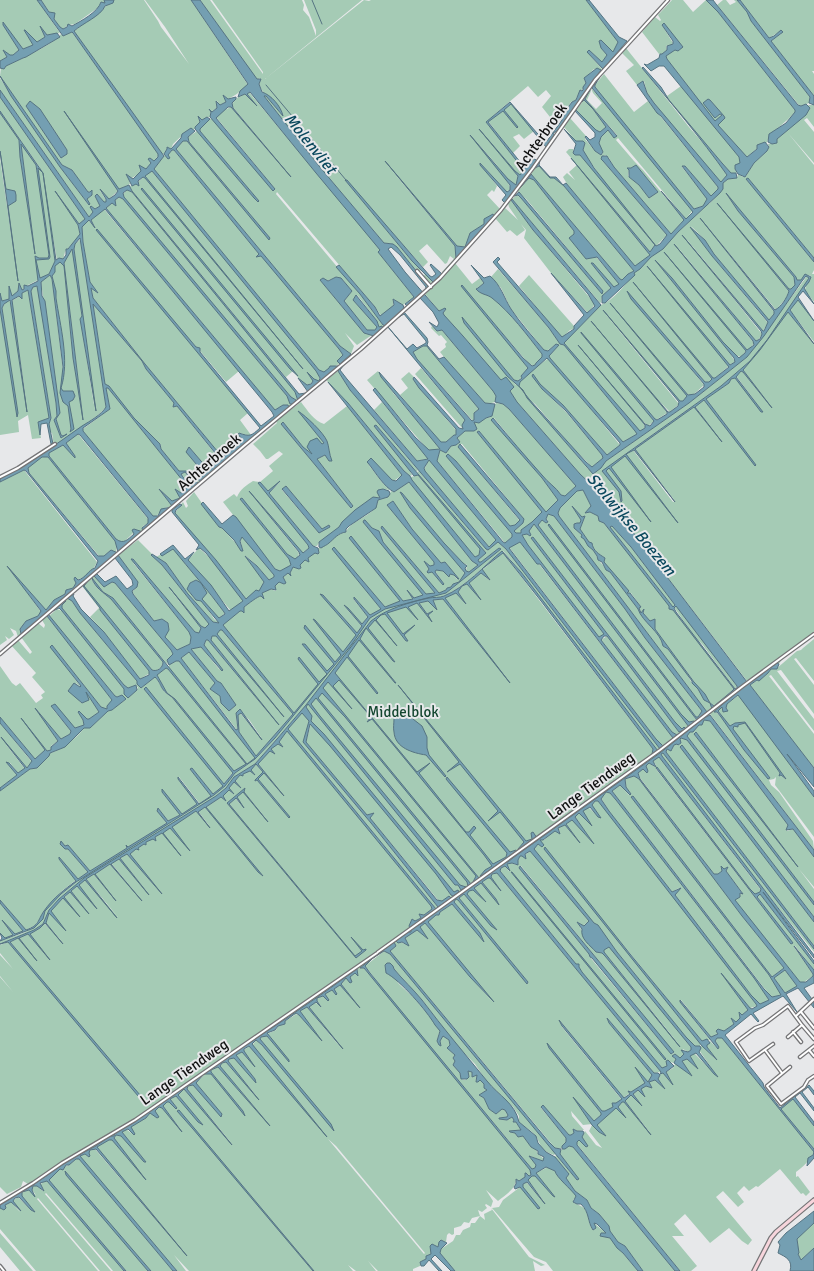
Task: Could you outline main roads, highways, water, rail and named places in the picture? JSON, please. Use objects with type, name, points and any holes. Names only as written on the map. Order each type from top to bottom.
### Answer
[{"type":"water","points":[[37,0],[41,0],[49,12],[55,13],[54,19],[63,29],[68,24],[72,26],[89,16],[101,2],[105,3],[104,0],[114,0],[113,3],[105,6],[96,16],[74,31],[164,156],[154,169],[319,370],[324,372],[330,366],[338,366],[308,392],[298,378],[307,385],[311,384],[313,381],[307,372],[319,381],[320,378],[316,371],[152,171],[145,176],[303,369],[145,178],[143,177],[138,181],[139,186],[136,184],[132,186],[126,174],[133,179],[141,171],[139,165],[146,169],[151,163],[148,159],[150,158],[154,161],[158,154],[73,33],[63,36]]},
{"type":"water","points":[[191,0],[200,0],[257,79],[261,79],[259,84],[262,92],[275,101],[283,116],[264,96],[319,166],[384,243],[393,244],[397,247],[429,287],[425,290],[426,287],[400,255],[391,247],[388,249],[405,272],[439,311],[446,309],[443,313],[444,315],[501,380],[506,377],[514,387],[510,391],[517,402],[580,474],[597,490],[605,502],[613,506],[747,682],[742,685],[743,687],[777,663],[779,664],[777,669],[771,669],[759,681],[757,680],[750,685],[814,768],[814,787],[787,754],[814,791],[814,797],[738,695],[727,704],[726,708],[728,711],[723,712],[722,707],[718,711],[730,726],[735,723],[745,722],[786,779],[781,775],[779,776],[780,773],[745,723],[738,725],[738,727],[734,726],[733,729],[770,778],[768,779],[744,750],[717,712],[714,712],[740,689],[737,689],[712,709],[710,703],[714,706],[734,689],[673,610],[669,609],[669,606],[604,523],[599,521],[598,516],[590,512],[585,513],[591,506],[583,490],[577,491],[560,508],[559,516],[707,712],[697,720],[548,525],[696,717],[698,717],[702,711],[554,516],[548,514],[546,519],[548,522],[546,523],[542,520],[538,525],[681,714],[689,722],[694,721],[689,727],[534,524],[529,531],[530,536],[527,534],[522,535],[528,545],[599,637],[604,634],[531,538],[533,537],[675,722],[682,729],[684,727],[686,729],[679,732],[607,636],[604,636],[601,640],[672,732],[677,735],[673,738],[540,564],[537,564],[520,542],[509,548],[663,746],[660,749],[506,549],[498,542],[488,550],[486,549],[350,390],[338,371],[343,366],[340,370],[347,379],[417,461],[428,459],[373,390],[375,388],[415,437],[429,450],[440,449],[381,377],[379,372],[441,442],[446,442],[456,435],[456,429],[419,388],[413,379],[414,377],[459,428],[463,429],[462,425],[465,420],[388,327],[407,349],[413,344],[417,348],[426,343],[404,314],[399,317],[404,312],[427,338],[427,345],[439,359],[444,357],[485,403],[495,404],[492,416],[479,423],[474,422],[477,429],[465,431],[457,438],[460,442],[451,446],[446,453],[440,450],[437,461],[503,542],[505,543],[512,537],[512,534],[446,456],[448,454],[456,461],[510,526],[515,525],[520,520],[458,447],[460,444],[524,519],[523,523],[514,531],[516,533],[521,533],[521,530],[542,512],[477,432],[479,431],[546,512],[558,500],[542,478],[491,420],[493,418],[561,495],[565,496],[576,486],[509,409],[503,404],[495,402],[496,396],[493,391],[442,330],[437,331],[429,322],[437,327],[439,323],[433,312],[420,298],[420,295],[407,306],[405,304],[414,297],[378,252],[380,250],[250,92],[247,94],[257,106],[245,94],[238,97],[240,91],[248,84]],"holes":[[[423,346],[427,346],[479,409],[474,413],[474,420],[472,421],[417,359],[413,352]],[[429,460],[496,540],[489,547],[424,468]],[[612,526],[631,547],[675,605],[673,607],[610,527]],[[676,606],[737,688],[735,689],[674,608]]]},
{"type":"water","points":[[586,0],[589,0],[619,37],[627,41],[603,69],[587,52],[589,50],[602,62],[607,55],[601,48],[599,41],[601,40],[613,52],[618,42]]},
{"type":"water","points":[[706,0],[713,0],[798,105],[806,104],[810,108],[806,115],[777,139],[777,143],[772,144],[768,142],[769,134],[786,123],[795,110],[718,12]]},
{"type":"water","points":[[737,0],[740,0],[769,38],[781,30],[783,32],[771,41],[814,96],[814,105],[809,103],[810,97]]},
{"type":"water","points":[[3,22],[23,49],[33,45],[24,30],[37,42],[45,37],[40,26],[47,35],[57,33],[60,37],[26,57],[6,66],[4,69],[0,68],[0,61],[7,57],[3,50],[13,55],[19,50]]},
{"type":"water","points":[[664,23],[683,47],[666,56],[667,59],[715,121],[722,115],[714,117],[703,103],[708,99],[724,116],[725,118],[718,125],[747,157],[757,149],[757,145],[765,142],[769,147],[754,163],[745,177],[738,174],[735,169],[735,165],[740,163],[739,157],[664,66],[659,66],[651,71],[644,64],[647,65],[659,58],[660,54],[667,50],[667,46],[673,44],[673,41],[662,25]]},
{"type":"water","points":[[643,67],[722,163],[731,173],[736,173],[737,178],[728,179],[723,183],[723,189],[720,193],[678,232],[663,249],[651,257],[605,303],[602,303],[602,296],[611,288],[591,263],[614,287],[619,284],[597,257],[586,259],[569,238],[574,234],[574,231],[534,180],[529,178],[519,189],[531,174],[622,280],[634,271],[564,186],[554,178],[550,178],[539,166],[535,168],[540,160],[539,165],[550,177],[556,177],[563,185],[566,183],[635,266],[650,255],[571,158],[650,252],[655,245],[580,155],[573,153],[576,144],[564,129],[576,141],[583,141],[585,143],[583,150],[594,168],[656,246],[667,235],[601,159],[602,156],[607,156],[614,167],[671,234],[684,220],[661,191],[686,219],[693,212],[592,88],[601,75],[595,87],[694,209],[703,206],[707,199],[682,166],[685,166],[711,196],[718,187],[657,113],[637,85],[643,81],[647,93],[654,103],[721,182],[727,175]]},
{"type":"water","points":[[597,68],[601,70],[557,131],[553,133],[554,135],[546,147],[511,104],[504,110],[517,128],[503,111],[488,122],[525,168],[531,161],[528,156],[532,160],[535,159],[537,161],[505,203],[502,200],[506,195],[480,163],[507,192],[510,190],[510,185],[470,135],[508,179],[516,185],[518,176],[479,129],[520,175],[524,170],[486,122],[510,102],[544,141],[547,141],[562,120],[563,111],[576,100],[580,90],[583,90],[586,83],[584,78]]},
{"type":"water","points":[[0,76],[62,165],[72,170],[88,192],[92,190],[92,195],[87,199],[89,205],[11,96]]},
{"type":"water","points":[[0,90],[89,217],[93,212],[91,206],[95,209],[100,206],[95,196],[97,194],[106,202],[100,189],[109,199],[118,191],[64,111],[119,189],[129,185],[299,394],[306,393],[298,401],[295,392],[132,192],[127,190],[123,193],[124,197],[291,397],[296,400],[293,404],[290,404],[287,396],[123,199],[119,197],[115,200],[116,206],[112,203],[106,208],[275,410],[283,405],[288,405],[289,407],[200,482],[198,479],[202,471],[186,452],[189,447],[207,468],[220,459],[177,406],[173,407],[174,403],[146,369],[142,361],[93,304],[105,384],[109,386],[134,418],[160,444],[161,449],[179,471],[186,471],[190,478],[185,472],[181,474],[187,483],[192,485],[192,480],[199,483],[172,506],[159,489],[172,501],[180,498],[175,489],[181,493],[187,486],[108,388],[106,388],[110,409],[83,428],[83,431],[153,516],[158,516],[161,509],[172,507],[143,532],[118,552],[115,541],[48,457],[42,457],[28,468],[29,473],[98,556],[104,556],[111,550],[118,553],[21,634],[20,629],[26,621],[38,616],[41,611],[7,566],[46,610],[54,600],[65,594],[66,590],[73,588],[76,583],[75,577],[78,580],[83,578],[95,568],[98,561],[26,471],[24,470],[0,482],[0,479],[95,418],[106,407],[80,238],[75,244],[74,249],[96,411],[80,319],[82,316],[72,249],[64,263],[83,420],[73,358],[64,266],[60,262],[55,266],[55,272],[52,276],[62,331],[65,366],[61,388],[63,391],[73,391],[75,396],[69,402],[74,429],[70,432],[68,406],[63,402],[60,393],[63,367],[50,275],[41,282],[42,296],[45,301],[60,413],[56,419],[61,435],[67,434],[61,438],[54,420],[57,416],[56,403],[37,286],[33,287],[31,291],[51,418],[49,424],[53,444],[51,444],[47,423],[41,424],[40,435],[38,422],[49,418],[28,290],[22,293],[22,299],[19,296],[12,300],[27,412],[10,300],[2,308],[18,413],[17,417],[0,309],[0,293],[2,301],[9,299],[9,286],[12,296],[18,291],[19,283],[22,290],[24,285],[28,286],[38,281],[35,256],[48,258],[49,255],[36,165],[21,144],[35,254],[19,140],[0,111],[43,173],[56,260],[59,258],[63,259],[66,255],[66,249],[80,234],[78,225],[55,191],[79,224],[85,219],[0,97]],"holes":[[[38,168],[43,173],[55,261],[49,274],[40,278],[36,260],[49,259],[50,257]],[[105,209],[274,416],[261,426],[200,352],[200,348],[196,347],[97,229],[260,428],[250,435],[239,433],[241,438],[238,446],[226,449],[227,451],[223,458],[93,298],[91,288],[98,293],[90,282],[82,227],[89,220],[95,228],[91,220]],[[78,434],[80,435],[148,518],[148,523],[142,528],[143,532],[132,530],[134,534],[126,541],[116,539],[49,456],[49,453],[63,445],[75,458],[66,443]]]},
{"type":"water","points":[[590,90],[585,99],[617,136],[614,138],[608,130],[601,137],[599,143],[603,152],[601,155],[595,151],[585,137],[590,140],[595,137],[595,133],[575,111],[596,130],[600,132],[606,127],[593,109],[584,100],[582,102]]},
{"type":"water","points":[[223,95],[228,99],[236,97],[232,103],[233,108],[291,177],[231,107],[228,107],[216,118],[275,189],[273,191],[210,117],[211,112],[209,109],[212,112],[217,108],[216,101],[220,105],[226,102]]},
{"type":"water","points":[[30,101],[40,109],[67,150],[67,154],[61,158],[26,106]]},
{"type":"water","points":[[198,116],[202,120],[207,117],[210,119],[200,131],[258,202],[195,129],[200,122]]},
{"type":"water","points":[[191,128],[195,131],[188,137],[189,142],[270,238],[269,240],[187,141],[183,141],[176,149],[340,346],[351,354],[340,364],[337,361],[343,355],[339,349],[261,256],[256,257],[259,254],[174,150],[168,155],[170,158],[168,159],[164,154],[167,147],[171,149],[181,138],[182,134]]},
{"type":"water","points":[[0,151],[6,189],[15,191],[16,195],[16,201],[8,206],[18,281]]},
{"type":"water","points":[[385,161],[457,246],[465,247],[470,233],[484,224],[484,219],[493,214],[494,216],[456,259],[455,246]]},
{"type":"water","points":[[636,165],[658,192],[649,198],[639,185],[629,177],[629,170],[627,168]]},
{"type":"water","points":[[748,178],[814,258],[814,262],[746,179]]},
{"type":"water","points":[[345,180],[430,276],[432,277],[436,274],[431,264],[442,274],[433,282],[412,261]]},
{"type":"water","points":[[142,188],[298,376],[290,369]]},
{"type":"water","points":[[519,192],[603,291],[602,294],[521,198],[518,195],[514,196]]},
{"type":"water","points":[[726,193],[797,280],[801,280],[805,274],[811,277],[804,288],[814,304],[803,291],[798,297],[814,321],[798,300],[790,310],[814,344],[788,312],[760,350],[743,370],[772,408],[741,371],[736,377],[763,412],[761,412],[735,378],[731,379],[729,383],[706,399],[755,466],[704,400],[695,407],[722,442],[694,407],[635,449],[675,502],[634,450],[626,454],[678,523],[625,456],[611,467],[651,522],[609,468],[606,471],[621,491],[621,502],[619,492],[602,471],[721,386],[750,361],[767,340],[809,278],[806,276],[802,281],[747,357],[689,403],[606,461],[593,474],[527,398],[525,393],[592,467],[603,458],[602,455],[566,411],[542,389],[532,376],[533,374],[540,384],[563,405],[607,455],[620,443],[547,358],[520,382],[520,388],[507,376],[464,323],[462,317],[514,380],[518,381],[522,378],[521,376],[528,368],[461,286],[523,358],[532,366],[535,365],[542,357],[542,354],[506,310],[492,298],[476,289],[484,283],[471,265],[484,278],[490,276],[500,287],[515,315],[544,350],[548,351],[556,344],[559,345],[549,356],[550,358],[623,442],[637,434],[635,431],[493,262],[498,257],[500,259],[497,262],[562,337],[574,329],[574,326],[584,315],[551,273],[587,313],[595,306],[588,294],[533,230],[511,200],[601,305],[564,343],[640,431],[645,428],[645,425],[578,345],[645,424],[650,426],[654,421],[581,332],[655,419],[657,420],[667,414],[667,412],[591,321],[668,412],[678,406],[679,402],[603,310],[680,401],[683,401],[687,396],[610,303],[688,395],[695,394],[704,387],[704,384],[631,299],[627,291],[705,382],[709,382],[712,379],[633,282],[713,378],[715,378],[729,367],[647,266],[730,365],[735,362],[734,358],[655,260],[672,278],[723,342],[739,358],[746,351],[664,252],[747,350],[754,345],[753,341],[674,244],[756,341],[760,339],[761,331],[682,235],[764,331],[768,322],[690,227],[705,240],[714,254],[769,320],[774,311],[700,218],[775,310],[784,302],[789,291],[717,203],[789,289],[795,285],[794,277],[738,211]]},
{"type":"water","points":[[339,265],[375,307],[380,316],[394,305],[393,299],[403,305],[404,308],[386,326],[383,325],[360,294],[336,267]]},
{"type":"water","points":[[336,277],[341,278],[352,291],[344,301],[367,330],[375,330],[377,327],[353,300],[356,295],[377,321],[379,327],[382,326],[383,328],[374,336],[364,333],[320,280],[323,278],[328,281]]},
{"type":"water","points":[[328,382],[410,476],[475,557],[479,555],[480,549],[418,475],[414,476],[374,426],[376,425],[486,553],[478,560],[479,562],[499,548],[501,549],[446,593],[385,609],[370,618],[352,644],[275,738],[255,759],[235,773],[225,786],[214,795],[76,882],[45,911],[43,919],[34,928],[0,941],[2,938],[0,933],[5,938],[13,935],[2,920],[15,934],[23,931],[0,903],[0,900],[26,930],[36,924],[51,902],[76,881],[59,857],[78,879],[88,872],[68,849],[65,849],[60,844],[61,841],[65,846],[68,845],[90,871],[127,848],[126,845],[128,847],[167,823],[157,811],[158,808],[168,821],[180,815],[162,792],[162,789],[182,814],[197,804],[178,777],[199,804],[211,796],[190,769],[192,768],[213,794],[223,786],[144,689],[146,687],[224,784],[233,773],[172,697],[168,694],[167,693],[163,689],[155,677],[141,688],[72,601],[67,598],[74,594],[73,596],[81,609],[104,632],[140,679],[149,675],[149,671],[83,586],[88,581],[84,586],[152,670],[159,669],[163,662],[111,599],[97,587],[92,578],[103,592],[113,598],[247,764],[255,758],[179,661],[169,665],[167,660],[173,654],[171,650],[115,583],[112,582],[104,587],[94,576],[97,574],[105,582],[116,576],[127,589],[133,585],[132,580],[115,558],[118,555],[138,582],[137,587],[132,591],[133,594],[154,621],[162,619],[168,623],[169,630],[165,637],[177,650],[190,644],[191,637],[189,632],[131,559],[133,559],[195,632],[199,633],[201,628],[169,587],[201,626],[205,628],[209,624],[152,554],[166,563],[188,594],[213,622],[219,623],[201,601],[196,600],[187,589],[190,583],[196,580],[201,583],[173,549],[162,556],[160,554],[173,545],[185,559],[194,552],[188,560],[211,585],[229,611],[243,601],[206,553],[200,548],[196,550],[199,545],[172,510],[180,504],[182,505],[175,513],[216,560],[246,599],[256,590],[259,591],[264,582],[245,556],[269,580],[274,575],[242,537],[240,541],[243,551],[241,551],[234,540],[219,527],[201,504],[203,502],[222,524],[233,515],[236,517],[275,569],[280,571],[291,565],[289,559],[240,499],[242,498],[287,554],[295,559],[300,555],[299,552],[249,491],[303,553],[309,548],[308,545],[258,483],[260,482],[268,491],[280,481],[269,493],[313,546],[318,548],[319,553],[315,553],[308,558],[309,562],[305,560],[300,565],[301,568],[293,567],[290,573],[291,576],[288,573],[283,577],[286,583],[279,582],[275,586],[276,590],[271,589],[262,593],[264,599],[261,596],[255,599],[244,607],[244,613],[240,611],[223,625],[294,713],[318,684],[298,659],[299,657],[319,682],[327,674],[302,644],[305,644],[327,671],[334,664],[304,628],[305,625],[335,662],[341,655],[313,619],[343,652],[356,635],[320,594],[357,633],[362,626],[344,605],[362,624],[368,617],[354,597],[370,615],[381,609],[332,549],[334,547],[385,607],[400,601],[349,538],[351,536],[403,601],[413,599],[407,590],[414,598],[423,595],[363,522],[364,520],[372,528],[379,531],[383,542],[426,594],[435,593],[381,528],[382,526],[439,593],[459,582],[465,573],[410,508],[400,492],[444,543],[467,566],[465,568],[466,571],[469,572],[478,565],[472,561],[409,482],[394,492],[383,483],[367,462],[371,458],[392,480],[396,481],[402,475]],"holes":[[[201,583],[225,614],[219,618],[202,599],[207,593]],[[222,630],[293,714],[256,756],[239,732],[238,715],[241,713],[262,740],[240,709],[236,713],[238,729],[236,730],[181,658],[189,652],[215,683],[210,689],[220,696],[221,703],[229,711],[236,705],[221,683],[217,681],[191,649],[201,647],[222,671],[204,645],[206,640],[208,640],[279,725],[211,640],[212,636],[216,636],[284,717],[217,634]],[[166,668],[168,669],[246,764],[234,771],[175,699],[167,693],[157,675]]]},
{"type":"water","points":[[298,411],[314,424],[327,441],[332,461],[329,461],[325,455],[317,459],[353,506],[351,508],[281,424],[283,422],[303,447],[312,454],[307,447],[310,441],[317,438],[322,444],[324,443]]},
{"type":"water","points":[[286,486],[322,529],[329,525],[330,527],[319,533],[282,489]]},
{"type":"water","points":[[383,489],[389,491],[390,494],[388,497],[378,500],[376,508],[349,526],[346,532],[338,535],[321,548],[319,547],[319,542],[339,527],[355,510],[373,497],[380,498],[377,492]]},
{"type":"water","points":[[393,501],[412,529],[441,563],[445,562],[459,579],[454,575],[450,574],[449,577],[443,571],[436,570],[435,572],[443,585],[432,572],[427,572],[429,569],[424,561],[430,566],[434,565],[434,562],[387,505]]},
{"type":"water","points":[[572,506],[582,517],[585,516],[580,529],[589,542],[605,558],[604,562],[629,591],[627,593],[630,593],[641,607],[639,608],[641,613],[644,609],[643,613],[650,621],[655,619],[655,629],[710,703],[704,700],[668,649],[663,646],[659,636],[643,618],[610,572],[606,570],[602,562],[598,560],[593,550],[581,537],[582,535],[574,528],[574,524],[580,523],[581,520]]},
{"type":"water","points":[[502,551],[521,572],[658,751],[652,754],[653,749],[503,553],[482,569]]},
{"type":"water","points":[[482,569],[490,580],[481,573],[469,583],[481,600],[467,584],[462,586],[458,592],[466,604],[456,593],[445,598],[510,683],[443,599],[433,600],[437,610],[428,601],[419,603],[427,614],[433,611],[428,615],[432,622],[417,603],[408,607],[418,620],[406,607],[387,613],[403,634],[415,625],[404,635],[408,641],[406,641],[385,614],[376,620],[397,646],[375,620],[368,628],[395,662],[366,628],[360,639],[396,683],[359,640],[348,656],[378,693],[347,657],[335,673],[417,772],[430,763],[419,773],[466,832],[469,832],[474,826],[476,828],[470,835],[493,864],[506,857],[507,853],[446,779],[447,777],[510,852],[517,851],[480,876],[492,866],[372,719],[367,722],[371,717],[339,680],[333,686],[352,709],[328,682],[323,688],[479,878],[473,882],[476,876],[345,717],[322,693],[318,698],[471,884],[468,886],[467,882],[316,698],[311,704],[320,716],[460,885],[466,887],[461,890],[458,885],[455,885],[308,704],[306,707],[312,716],[311,721],[324,734],[454,892],[458,890],[459,892],[453,896],[451,895],[436,874],[310,724],[306,742],[367,815],[374,813],[370,818],[437,900],[442,901],[449,896],[451,898],[438,907],[303,742],[309,721],[302,713],[288,729],[436,909],[410,928],[412,919],[415,921],[421,918],[419,914],[424,915],[432,909],[431,906],[287,731],[279,742],[283,747],[278,744],[271,749],[275,754],[270,751],[258,764],[284,796],[264,773],[258,779],[289,818],[257,780],[255,781],[263,772],[256,764],[251,770],[255,775],[250,771],[243,774],[243,776],[240,775],[235,781],[241,788],[234,782],[229,788],[234,794],[229,790],[223,796],[226,801],[221,797],[206,807],[263,876],[205,807],[198,812],[210,828],[196,811],[172,827],[190,851],[170,828],[163,833],[181,856],[162,833],[155,837],[156,841],[153,839],[146,842],[146,845],[144,844],[138,848],[139,850],[136,849],[130,854],[162,894],[127,854],[120,858],[149,895],[119,859],[111,864],[142,901],[110,864],[95,874],[116,901],[94,874],[86,879],[117,918],[85,880],[79,885],[97,909],[77,886],[71,891],[89,914],[70,892],[64,897],[80,917],[63,898],[51,911],[66,931],[49,913],[46,923],[63,944],[45,923],[30,934],[50,960],[28,934],[19,938],[37,961],[18,938],[10,942],[146,1102],[144,1103],[8,942],[0,944],[34,930],[43,924],[49,910],[84,878],[216,796],[226,788],[234,777],[255,764],[306,705],[371,621],[384,613],[398,606],[444,596],[460,587]]},
{"type":"water","points":[[65,600],[62,608],[124,685],[128,688],[136,685],[137,690],[128,698],[124,694],[124,689],[62,611],[59,608],[51,612]]},
{"type":"water","points":[[48,614],[115,696],[122,695],[126,699],[108,711],[90,728],[84,728],[65,747],[50,753],[37,768],[30,769],[0,791],[0,788],[17,775],[6,762],[18,773],[25,768],[1,737],[27,768],[32,761],[0,723],[0,717],[35,759],[45,750],[21,718],[47,751],[51,750],[51,747],[58,741],[35,708],[61,739],[70,734],[71,731],[51,706],[55,704],[75,728],[84,725],[79,711],[87,719],[99,712],[86,692],[89,700],[82,703],[68,691],[74,683],[81,686],[50,647],[52,645],[101,707],[107,709],[112,700],[47,616]]},
{"type":"water","points":[[398,685],[526,841],[532,839],[531,833],[533,832],[537,838],[519,850],[524,842],[500,812],[488,821],[498,811],[460,764],[447,772],[459,762]]},
{"type":"water","points":[[400,709],[422,726],[427,737],[429,755],[445,777],[426,755],[406,749],[395,738],[394,719],[391,716],[392,711],[395,712]]},
{"type":"water","points":[[710,715],[814,850],[814,857],[793,829],[786,830],[788,825],[710,721],[704,720],[702,725],[699,725],[693,732],[690,732],[687,736],[814,902],[814,905],[687,740],[681,738],[681,743],[674,745],[671,751],[667,749],[666,752],[814,946],[814,949],[663,753],[661,754],[814,955],[814,958],[763,892],[814,961],[814,964],[760,894],[757,897],[793,943],[791,944],[656,768],[750,889],[755,894],[760,892],[761,889],[659,757],[653,761],[656,767],[649,763],[646,766],[647,773],[643,769],[638,773],[640,779],[714,874],[722,871],[721,866],[724,869],[728,867],[726,871],[743,894],[740,893],[740,897],[735,900],[800,982],[806,982],[813,974],[794,946],[814,970],[814,983],[804,988],[814,1002],[814,1008],[798,988],[786,994],[797,1012],[783,996],[753,1013],[758,1022],[751,1014],[725,1035],[780,1108],[809,1085],[814,1091],[814,1095],[808,1087],[802,1092],[814,1108],[814,1111],[800,1093],[795,1097],[814,1122],[814,1126],[793,1099],[781,1109],[814,1149],[814,1152],[722,1038],[717,1038],[715,1041],[719,1047],[718,1049],[680,1002],[680,1000],[711,1037],[718,1034],[716,1031],[718,1029],[724,1031],[734,1024],[731,1018],[736,1022],[740,1018],[739,1012],[742,1015],[748,1010],[721,973],[750,1008],[752,1009],[757,1006],[598,801],[595,801],[592,805],[601,818],[590,807],[583,811],[592,826],[579,813],[575,817],[594,844],[572,820],[566,824],[580,843],[565,825],[558,828],[560,834],[555,831],[543,840],[540,840],[544,845],[542,847],[538,844],[534,849],[594,923],[598,925],[617,952],[686,1037],[695,1046],[700,1046],[699,1052],[718,1077],[696,1053],[690,1056],[698,1069],[687,1059],[682,1061],[692,1076],[674,1063],[676,1059],[672,1056],[675,1054],[680,1058],[684,1054],[681,1050],[688,1052],[691,1050],[691,1047],[609,947],[604,952],[680,1047],[605,956],[602,953],[596,952],[586,942],[582,936],[582,929],[577,922],[584,926],[589,921],[530,851],[525,854],[526,859],[520,856],[518,865],[507,864],[510,871],[505,866],[500,871],[576,964],[579,964],[582,972],[662,1068],[667,1066],[666,1061],[668,1060],[674,1066],[666,1072],[673,1085],[663,1073],[660,1074],[661,1072],[497,873],[492,874],[491,877],[501,891],[490,878],[482,882],[499,905],[481,883],[474,888],[486,902],[473,890],[467,894],[497,930],[491,926],[464,894],[459,898],[528,982],[527,984],[456,899],[454,902],[480,933],[484,942],[452,904],[428,922],[494,1002],[470,977],[425,923],[420,927],[428,939],[417,930],[405,938],[409,946],[396,941],[660,753]],"holes":[[[634,776],[639,779],[742,916],[784,968],[772,977],[633,796],[631,797],[769,975],[781,995],[772,997],[764,989],[612,791],[620,785],[630,795],[625,779]],[[606,792],[610,793],[616,800],[769,1000],[760,1004],[751,995],[675,895],[681,888],[672,892],[601,799]],[[785,970],[797,986],[785,993],[774,978]]]},
{"type":"water","points":[[696,732],[798,867],[694,734]]},
{"type":"water","points":[[682,745],[814,917],[814,922],[680,747]]},
{"type":"water","points":[[245,788],[244,792],[268,822],[243,792],[237,797],[244,808],[236,798],[229,804],[355,956],[362,951],[351,937],[363,950],[366,949],[356,958],[227,803]]},
{"type":"water","points":[[545,847],[702,1041],[707,1039],[710,1043],[707,1047],[717,1060],[702,1046],[544,849]]},
{"type":"water","points":[[520,866],[674,1052],[671,1054],[590,957],[519,868]]},
{"type":"water","points":[[511,872],[666,1059],[665,1060]]},
{"type":"water","points":[[394,942],[396,946],[390,951],[549,1142],[555,1148],[561,1149],[560,1154],[579,1179],[577,1180],[390,954],[384,951],[373,958]]},
{"type":"water","points":[[373,958],[365,966],[370,973],[532,1169],[536,1165],[529,1156],[543,1161],[544,1157],[531,1147],[523,1136],[518,1137],[515,1133],[509,1131],[521,1130],[516,1122],[513,1122],[512,1117],[507,1120],[499,1119],[507,1117],[508,1115],[505,1110],[502,1109],[496,1114],[489,1109],[484,1098],[479,1095],[487,1090],[480,1080],[476,1082],[477,1075],[472,1077],[472,1072],[468,1071],[469,1077],[461,1079],[460,1073],[453,1065],[455,1055],[447,1048],[450,1045],[449,1040],[443,1036],[440,1041],[441,1046],[439,1045],[437,1041],[440,1031],[413,996],[386,973],[385,965],[387,963],[393,966],[487,1081],[510,1105],[517,1115],[519,1122],[536,1136],[538,1143],[546,1152],[555,1157],[569,1174],[566,1178],[575,1191],[587,1200],[591,1208],[599,1214],[609,1226],[610,1231],[618,1242],[625,1246],[643,1271],[638,1271],[610,1238],[600,1236],[601,1233],[606,1233],[597,1224],[594,1223],[596,1228],[593,1230],[584,1207],[573,1202],[576,1196],[555,1171],[546,1167],[536,1173],[555,1197],[535,1176],[528,1180],[545,1204],[527,1182],[523,1184],[523,1187],[540,1208],[538,1209],[520,1187],[515,1189],[516,1179],[519,1181],[525,1177],[525,1173],[529,1176],[531,1175],[530,1170],[364,968],[360,968]]},
{"type":"water","points":[[357,969],[358,976],[355,973],[350,977],[352,982],[350,983],[346,978],[341,984],[360,1008],[340,985],[334,989],[336,995],[332,990],[325,994],[328,1001],[323,996],[317,998],[321,1007],[316,1002],[309,1007],[343,1049],[307,1007],[300,1011],[322,1041],[296,1013],[285,1021],[285,1024],[267,1033],[289,1062],[267,1036],[260,1039],[331,1124],[334,1131],[262,1045],[256,1040],[252,1044],[327,1137],[249,1046],[244,1051],[255,1067],[242,1052],[236,1055],[255,1079],[256,1083],[234,1058],[228,1061],[259,1100],[226,1062],[220,1066],[270,1126],[218,1067],[211,1070],[211,1072],[245,1116],[211,1074],[204,1074],[196,1083],[222,1114],[221,1117],[193,1085],[188,1086],[187,1089],[232,1145],[184,1089],[178,1095],[203,1125],[198,1122],[176,1096],[170,1099],[176,1109],[169,1102],[163,1106],[182,1132],[162,1108],[159,1107],[155,1111],[159,1117],[157,1118],[150,1113],[146,1118],[131,1127],[134,1135],[128,1129],[122,1132],[146,1162],[121,1136],[116,1135],[114,1138],[146,1180],[112,1140],[97,1147],[187,1256],[96,1149],[90,1150],[89,1157],[85,1154],[80,1156],[177,1271],[173,1271],[79,1159],[66,1165],[63,1170],[60,1169],[49,1180],[126,1271],[124,1271],[47,1181],[40,1183],[44,1191],[37,1186],[33,1186],[32,1190],[35,1197],[29,1190],[22,1192],[22,1196],[35,1212],[19,1197],[13,1201],[21,1211],[11,1202],[5,1205],[6,1208],[4,1210],[0,1208],[0,1204],[33,1185],[71,1159],[96,1146],[110,1136],[114,1136],[115,1133],[289,1017]]},
{"type":"water","points":[[607,1018],[654,1073],[660,1075],[658,1079],[665,1089],[655,1080],[649,1082],[652,1088],[646,1086],[641,1089],[645,1097],[638,1090],[633,1094],[642,1106],[631,1095],[625,1101],[651,1135],[624,1102],[618,1107],[626,1118],[616,1108],[597,1125],[606,1136],[599,1132],[573,1097],[594,1121],[601,1113],[547,1043],[602,1111],[605,1111],[613,1107],[612,1103],[622,1099],[559,1020],[624,1098],[630,1094],[628,1091],[631,1092],[645,1083],[635,1067],[648,1082],[652,1075],[609,1023]]},
{"type":"water","points":[[543,1105],[569,1135],[574,1133],[573,1129],[583,1131],[582,1137],[588,1146],[586,1147],[579,1140],[577,1145],[680,1271],[675,1271],[573,1147],[569,1146],[562,1149],[566,1138],[541,1107]]},
{"type":"water","points":[[179,1110],[314,1271],[177,1111]]},
{"type":"water","points":[[814,1152],[814,1158],[807,1166],[808,1158]]},
{"type":"water","points":[[65,1171],[151,1271],[148,1271],[66,1175]]},
{"type":"water","points":[[814,1211],[814,1223],[797,1239],[798,1254],[801,1260],[814,1248],[814,1271],[790,1271],[790,1262],[778,1253],[780,1245],[778,1242],[786,1233]]},
{"type":"water","points":[[441,1240],[447,1243],[440,1253],[455,1271],[451,1271],[435,1255],[431,1259],[442,1271],[439,1271],[429,1260],[424,1266],[421,1266],[420,1262],[431,1254],[430,1246],[432,1244],[438,1247]]},
{"type":"waterway","points":[[312,0],[322,24]]},
{"type":"waterway","name":"Molenvliet","points":[[266,85],[346,180]]},
{"type":"water label","name":"Stolwijkse Boezem","points":[[632,524]]},
{"type":"park label","name":"Middelblok","points":[[403,712]]}]
